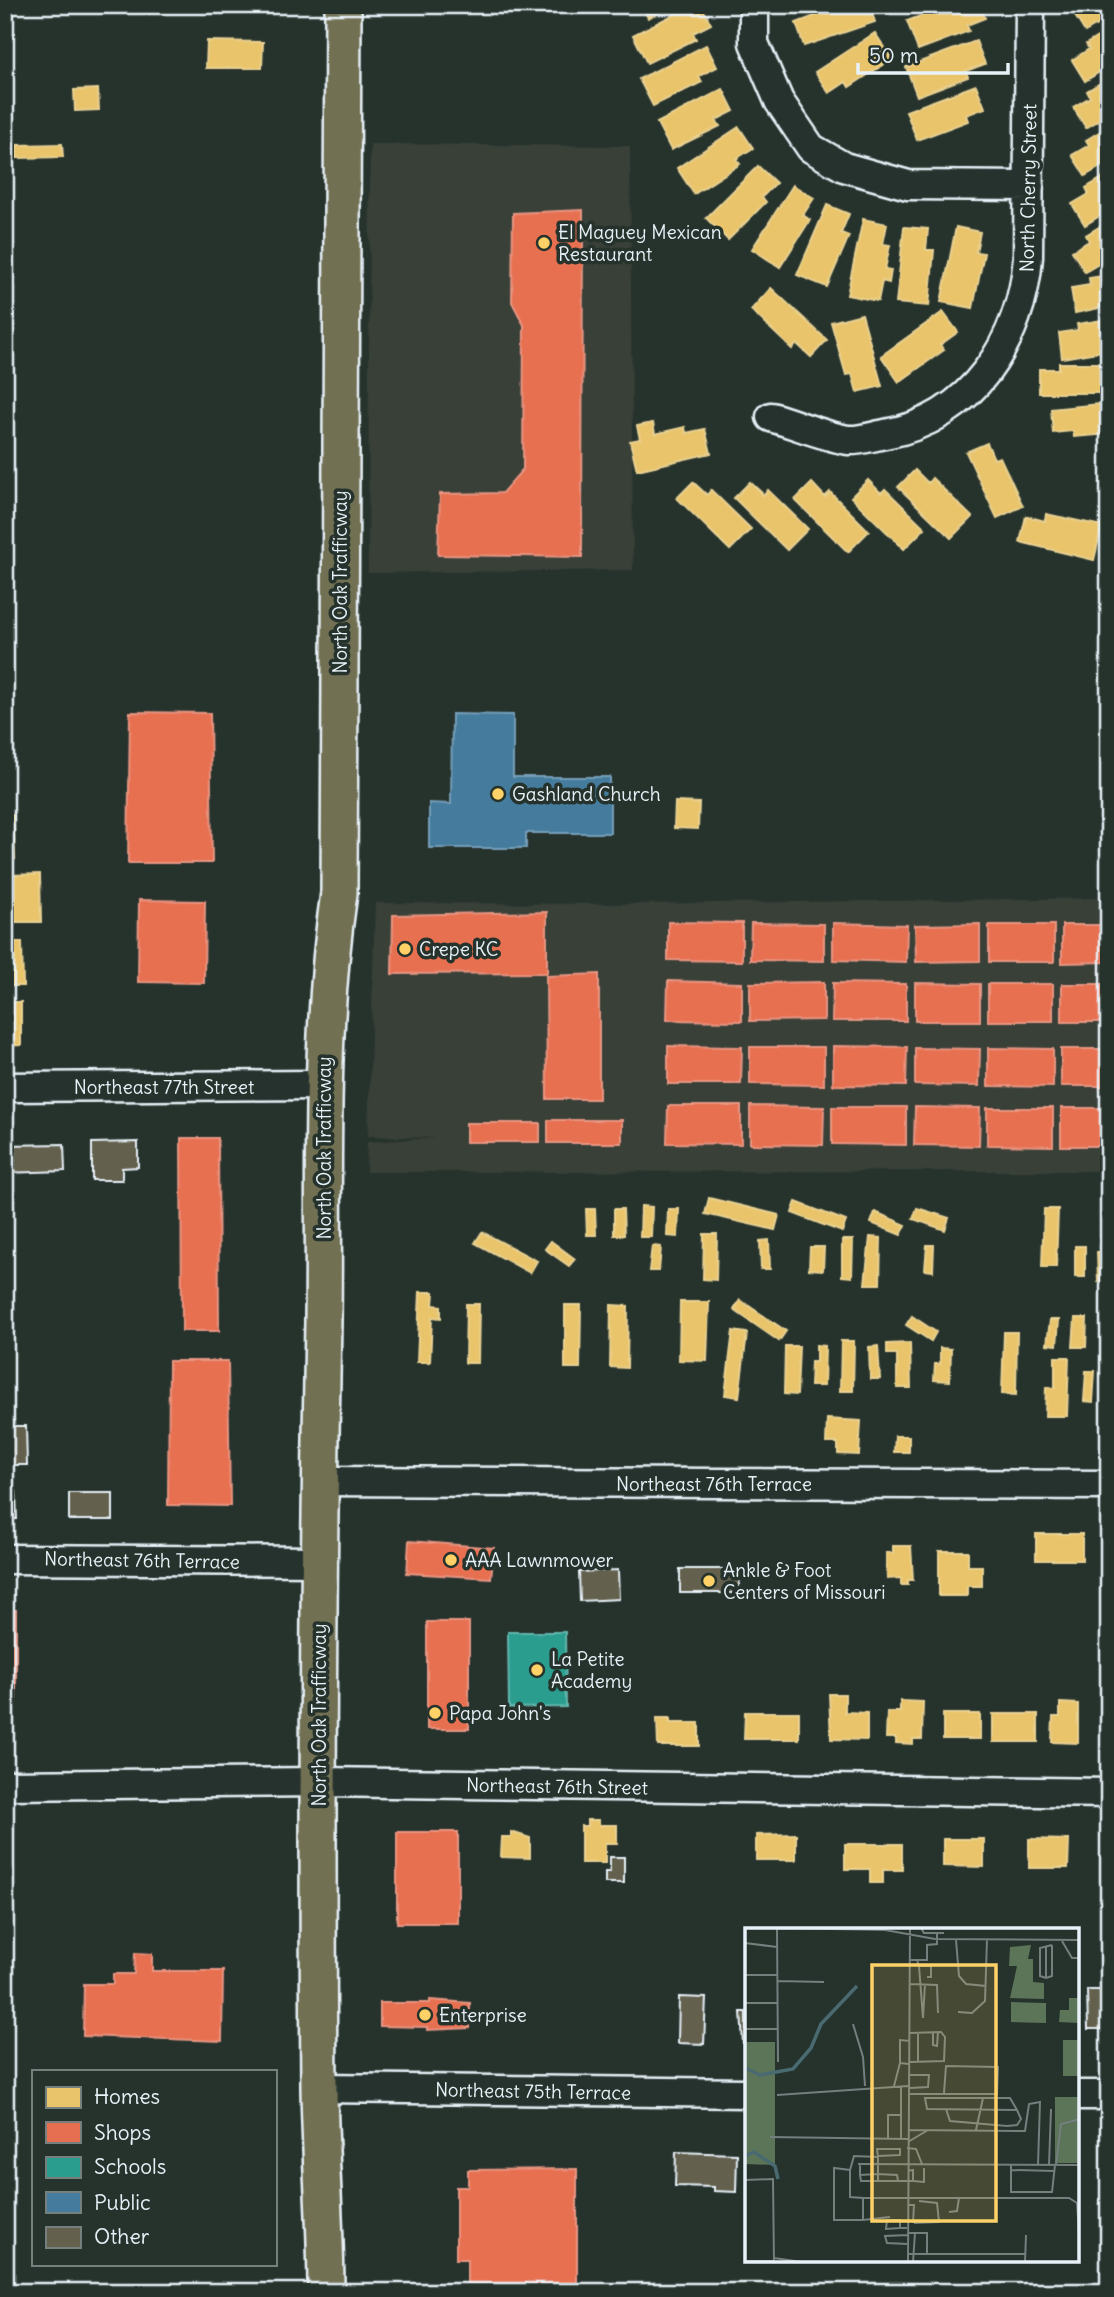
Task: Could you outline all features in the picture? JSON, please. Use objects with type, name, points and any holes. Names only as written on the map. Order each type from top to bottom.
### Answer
[{"type":"main road","name":"North Oak Trafficway","points":[[326,2292],[319,2088],[320,1481],[324,1246],[323,1084],[328,986],[339,893],[343,5]]},
{"type":"street","points":[[754,5],[754,43],[779,101],[811,148],[844,167],[908,185],[1029,186]]},
{"type":"street","name":"North Cherry Street","points":[[771,417],[850,440],[904,431],[934,417],[969,391],[992,367],[1016,322],[1026,286],[1030,5]]},
{"type":"street","name":"Northeast 77th Street","points":[[5,1087],[323,1084]]},
{"type":"street","name":"Northeast 76th Terrace","points":[[320,1481],[1109,1485]]},
{"type":"street","name":"Northeast 76th Terrace","points":[[5,1559],[321,1561]]},
{"type":"street","name":"Northeast 76th Street","points":[[5,1785],[319,1782],[1109,1793]]},
{"type":"street","name":"Northeast 75th Terrace","points":[[319,2088],[745,2093]]},
{"type":"street","points":[[1079,2095],[1109,2095]]},
{"type":"shaded area","points":[[370,144],[630,146],[633,570],[368,573]]},
{"type":"shaded area","points":[[1109,898],[1109,1171],[366,1172],[367,1142],[436,1138],[368,1136],[375,903],[636,904]]},
{"type":"building: Homes","points":[[641,5],[674,5],[648,18]]},
{"type":"building: Homes","points":[[693,5],[701,5],[711,24],[693,33],[696,39],[647,63],[633,35]]},
{"type":"building: Homes","points":[[828,5],[869,5],[875,22],[804,46],[796,23],[815,16],[813,10]]},
{"type":"building: Homes","points":[[949,5],[980,5],[985,18],[967,25],[969,31],[918,50],[907,21]]},
{"type":"building: Homes","points":[[1082,5],[1109,5],[1109,18],[1085,32],[1072,11]]},
{"type":"building: Homes","points":[[1109,30],[1109,66],[1085,81],[1072,60],[1089,49],[1086,44]]},
{"type":"building: Homes","points":[[875,33],[892,59],[849,87],[846,82],[829,93],[815,72]]},
{"type":"building: Homes","points":[[207,41],[263,42],[262,68],[206,68]]},
{"type":"building: Homes","points":[[976,41],[985,64],[966,71],[968,77],[917,96],[906,67]]},
{"type":"building: Homes","points":[[706,45],[717,67],[699,76],[702,82],[653,106],[639,79]]},
{"type":"building: Homes","points":[[1109,78],[1109,114],[1086,128],[1073,107],[1090,97],[1087,91]]},
{"type":"building: Homes","points":[[976,85],[985,108],[966,115],[968,121],[917,140],[906,111]]},
{"type":"building: Homes","points":[[98,89],[99,110],[75,111],[74,90]]},
{"type":"building: Homes","points":[[723,89],[734,111],[716,120],[720,126],[671,150],[657,123]]},
{"type":"building: Homes","points":[[1109,126],[1109,162],[1085,176],[1072,155],[1089,145],[1086,140]]},
{"type":"building: Homes","points":[[739,127],[753,148],[736,159],[740,164],[694,194],[677,168]]},
{"type":"building: Homes","points":[[62,144],[63,157],[17,158],[17,145]]},
{"type":"building: Homes","points":[[758,166],[776,183],[762,197],[766,202],[728,240],[706,218]]},
{"type":"building: Homes","points":[[1109,174],[1109,210],[1085,225],[1072,204],[1089,194],[1086,188]]},
{"type":"building: Homes","points":[[793,185],[814,198],[803,215],[810,220],[780,267],[752,249]]},
{"type":"building: Homes","points":[[827,205],[849,214],[841,233],[849,236],[827,287],[797,275]]},
{"type":"building: Homes","points":[[863,219],[887,224],[883,244],[890,245],[885,269],[891,270],[889,283],[882,281],[878,301],[847,295]]},
{"type":"building: Homes","points":[[1109,221],[1109,258],[1085,272],[1072,251],[1089,241],[1086,235]]},
{"type":"building: Homes","points":[[904,227],[928,229],[926,250],[934,250],[929,306],[896,303]]},
{"type":"building: Homes","points":[[956,227],[980,232],[976,252],[984,253],[973,308],[941,302]]},
{"type":"building: Homes","points":[[1109,275],[1109,306],[1075,313],[1071,288],[1090,285],[1089,278]]},
{"type":"building: Homes","points":[[771,288],[827,340],[811,357],[797,344],[792,349],[751,310]]},
{"type":"building: Homes","points":[[943,312],[958,332],[940,345],[944,350],[899,382],[881,356]]},
{"type":"building: Homes","points":[[862,314],[882,386],[857,392],[852,374],[846,375],[831,322]]},
{"type":"building: Homes","points":[[1109,319],[1109,350],[1062,358],[1059,333],[1078,330],[1077,324]]},
{"type":"building: Homes","points":[[1059,363],[1109,363],[1109,393],[1039,393],[1039,369],[1059,369]]},
{"type":"building: Homes","points":[[1109,403],[1109,434],[1074,437],[1073,431],[1053,433],[1051,409]]},
{"type":"building: Homes","points":[[653,423],[655,434],[685,427],[686,433],[705,429],[711,453],[637,470],[630,441],[640,439],[637,426]]},
{"type":"building: Homes","points":[[987,443],[994,459],[1000,457],[1023,506],[997,518],[966,452]]},
{"type":"building: Homes","points":[[915,470],[928,483],[932,478],[972,517],[951,538],[898,487]]},
{"type":"building: Homes","points":[[868,480],[881,493],[885,489],[925,528],[904,549],[851,497]]},
{"type":"building: Homes","points":[[693,482],[707,495],[711,490],[751,529],[730,550],[677,498]]},
{"type":"building: Homes","points":[[750,482],[764,495],[768,490],[808,529],[787,550],[734,498]]},
{"type":"building: Homes","points":[[812,483],[825,497],[830,492],[869,531],[848,552],[795,500]]},
{"type":"building: Homes","points":[[1046,514],[1102,526],[1094,560],[1020,542],[1026,516],[1045,521]]},
{"type":"building: Homes","points":[[675,802],[699,803],[698,829],[674,828]]},
{"type":"building: Homes","points":[[13,815],[15,859],[5,859],[5,816]]},
{"type":"building: Homes","points":[[40,874],[41,922],[5,922],[5,891],[10,891],[10,875]]},
{"type":"building: Homes","points":[[5,942],[22,942],[23,986],[5,986]]},
{"type":"building: Homes","points":[[5,1002],[21,1002],[21,1045],[5,1046]]},
{"type":"building: Homes","points":[[709,1198],[779,1215],[775,1230],[705,1214]]},
{"type":"building: Homes","points":[[796,1202],[846,1221],[842,1232],[792,1213]]},
{"type":"building: Homes","points":[[641,1206],[652,1207],[651,1237],[640,1237]]},
{"type":"building: Homes","points":[[917,1208],[949,1218],[945,1230],[913,1219]]},
{"type":"building: Homes","points":[[586,1209],[595,1209],[596,1235],[587,1235]]},
{"type":"building: Homes","points":[[614,1209],[623,1209],[624,1235],[614,1235]]},
{"type":"building: Homes","points":[[668,1209],[679,1209],[678,1237],[667,1236]]},
{"type":"building: Homes","points":[[1044,1209],[1058,1209],[1056,1267],[1042,1267]]},
{"type":"building: Homes","points":[[875,1212],[906,1225],[901,1235],[871,1223]]},
{"type":"building: Homes","points":[[482,1232],[537,1261],[530,1273],[475,1243]]},
{"type":"building: Homes","points":[[704,1234],[717,1234],[716,1280],[703,1279]]},
{"type":"building: Homes","points":[[870,1237],[881,1238],[880,1284],[865,1284]]},
{"type":"building: Homes","points":[[769,1240],[770,1269],[761,1269],[760,1241]]},
{"type":"building: Homes","points":[[842,1240],[853,1240],[852,1277],[842,1276]]},
{"type":"building: Homes","points":[[551,1241],[575,1259],[569,1266],[545,1249]]},
{"type":"building: Homes","points":[[927,1245],[934,1245],[933,1271],[925,1270]]},
{"type":"building: Homes","points":[[652,1246],[661,1247],[659,1271],[649,1271]]},
{"type":"building: Homes","points":[[1075,1246],[1085,1246],[1085,1277],[1075,1277]]},
{"type":"building: Homes","points":[[810,1247],[824,1247],[823,1270],[809,1269]]},
{"type":"building: Homes","points":[[1097,1252],[1109,1252],[1109,1281],[1098,1282]]},
{"type":"building: Homes","points":[[420,1292],[434,1292],[433,1305],[441,1306],[441,1318],[432,1317],[430,1362],[417,1362]]},
{"type":"building: Homes","points":[[740,1300],[786,1331],[779,1341],[734,1310]]},
{"type":"building: Homes","points":[[680,1302],[709,1302],[707,1361],[679,1360]]},
{"type":"building: Homes","points":[[466,1304],[479,1304],[478,1363],[465,1363]]},
{"type":"building: Homes","points":[[565,1305],[581,1305],[580,1368],[565,1368]]},
{"type":"building: Homes","points":[[611,1305],[628,1306],[627,1368],[610,1367]]},
{"type":"building: Homes","points":[[912,1316],[936,1332],[931,1341],[906,1325]]},
{"type":"building: Homes","points":[[1104,1317],[1109,1317],[1109,1346],[1103,1346]]},
{"type":"building: Homes","points":[[1075,1318],[1087,1318],[1086,1347],[1073,1347]]},
{"type":"building: Homes","points":[[1050,1320],[1059,1320],[1057,1345],[1047,1344]]},
{"type":"building: Homes","points":[[733,1331],[747,1333],[739,1397],[725,1395]]},
{"type":"building: Homes","points":[[1004,1332],[1017,1332],[1016,1395],[1002,1394]]},
{"type":"building: Homes","points":[[841,1341],[854,1341],[853,1391],[840,1391]]},
{"type":"building: Homes","points":[[910,1343],[911,1388],[897,1388],[897,1354],[887,1354],[887,1344]]},
{"type":"building: Homes","points":[[816,1345],[825,1346],[824,1386],[810,1386],[811,1362],[816,1362]]},
{"type":"building: Homes","points":[[785,1346],[799,1346],[797,1395],[784,1394]]},
{"type":"building: Homes","points":[[878,1346],[880,1379],[870,1379],[869,1347]]},
{"type":"building: Homes","points":[[940,1348],[951,1349],[950,1381],[934,1380],[935,1364],[940,1364]]},
{"type":"building: Homes","points":[[1055,1357],[1069,1357],[1067,1416],[1045,1416],[1046,1387],[1055,1388]]},
{"type":"building: Homes","points":[[1086,1371],[1095,1371],[1093,1402],[1084,1401]]},
{"type":"building: Homes","points":[[827,1419],[861,1421],[859,1455],[838,1454],[838,1443],[826,1443]]},
{"type":"building: Homes","points":[[895,1436],[909,1436],[909,1452],[894,1452]]},
{"type":"building: Homes","points":[[1036,1534],[1082,1534],[1082,1560],[1036,1560]]},
{"type":"building: Homes","points":[[893,1546],[911,1546],[913,1580],[908,1580],[908,1585],[901,1585],[901,1578],[887,1579],[886,1553],[893,1553]]},
{"type":"building: Homes","points":[[939,1551],[968,1551],[968,1566],[982,1566],[982,1586],[967,1586],[967,1596],[939,1596]]},
{"type":"building: Homes","points":[[829,1694],[845,1694],[845,1712],[867,1713],[867,1740],[831,1739]]},
{"type":"building: Homes","points":[[900,1701],[923,1702],[922,1739],[913,1739],[913,1744],[896,1743],[896,1738],[886,1738],[887,1712],[900,1712]]},
{"type":"building: Homes","points":[[1060,1703],[1078,1704],[1078,1743],[1052,1742],[1053,1717],[1060,1717]]},
{"type":"building: Homes","points":[[745,1712],[799,1712],[799,1739],[744,1739]]},
{"type":"building: Homes","points":[[943,1714],[980,1714],[980,1739],[943,1739]]},
{"type":"building: Homes","points":[[993,1714],[1038,1714],[1038,1742],[993,1742]]},
{"type":"building: Homes","points":[[657,1718],[670,1718],[670,1723],[699,1723],[699,1746],[658,1746]]},
{"type":"building: Homes","points":[[587,1820],[599,1820],[599,1825],[617,1825],[617,1843],[605,1843],[605,1863],[581,1863],[581,1826],[587,1826]]},
{"type":"building: Homes","points":[[511,1832],[530,1838],[530,1858],[501,1857],[502,1837],[511,1837]]},
{"type":"building: Homes","points":[[796,1834],[796,1860],[756,1860],[756,1835]]},
{"type":"building: Homes","points":[[943,1839],[984,1839],[984,1867],[943,1866]]},
{"type":"building: Homes","points":[[1029,1839],[1069,1840],[1068,1868],[1029,1868]]},
{"type":"building: Homes","points":[[845,1844],[902,1844],[902,1870],[883,1870],[883,1883],[870,1883],[870,1869],[845,1869]]},
{"type":"building: Shops","points":[[583,210],[582,557],[438,555],[440,494],[502,493],[523,469],[524,325],[512,302],[513,213]]},
{"type":"building: Shops","points":[[130,712],[210,713],[212,863],[128,863]]},
{"type":"building: Shops","points":[[139,900],[205,901],[204,983],[138,982]]},
{"type":"building: Shops","points":[[547,912],[547,973],[392,974],[393,915]]},
{"type":"building: Shops","points":[[668,922],[742,923],[742,961],[668,960]]},
{"type":"building: Shops","points":[[751,923],[824,924],[824,961],[750,960]]},
{"type":"building: Shops","points":[[833,923],[907,925],[906,962],[833,960]]},
{"type":"building: Shops","points":[[980,924],[980,961],[916,962],[915,925]]},
{"type":"building: Shops","points":[[989,925],[1054,925],[1054,962],[989,962]]},
{"type":"building: Shops","points":[[1062,925],[1109,925],[1109,962],[1062,963]]},
{"type":"building: Shops","points":[[599,974],[599,1099],[547,1099],[546,976]]},
{"type":"building: Shops","points":[[668,981],[742,983],[742,1021],[667,1020]]},
{"type":"building: Shops","points":[[824,982],[824,1020],[750,1021],[750,983]]},
{"type":"building: Shops","points":[[833,983],[906,984],[906,1021],[832,1021]]},
{"type":"building: Shops","points":[[915,983],[980,984],[980,1021],[915,1021]]},
{"type":"building: Shops","points":[[988,984],[1053,984],[1053,1021],[988,1021]]},
{"type":"building: Shops","points":[[1062,984],[1109,984],[1109,1022],[1062,1022]]},
{"type":"building: Shops","points":[[668,1046],[742,1047],[741,1084],[668,1084]]},
{"type":"building: Shops","points":[[833,1046],[907,1047],[906,1086],[833,1085]]},
{"type":"building: Shops","points":[[750,1047],[824,1047],[824,1085],[750,1084]]},
{"type":"building: Shops","points":[[915,1048],[980,1049],[979,1086],[915,1085]]},
{"type":"building: Shops","points":[[988,1048],[1053,1049],[1053,1087],[988,1086]]},
{"type":"building: Shops","points":[[1061,1049],[1109,1049],[1109,1086],[1061,1086]]},
{"type":"building: Shops","points":[[668,1106],[741,1106],[741,1144],[667,1143]]},
{"type":"building: Shops","points":[[750,1106],[824,1107],[823,1145],[750,1144]]},
{"type":"building: Shops","points":[[832,1107],[906,1107],[906,1145],[832,1144]]},
{"type":"building: Shops","points":[[915,1107],[980,1108],[979,1146],[914,1145]]},
{"type":"building: Shops","points":[[987,1108],[1053,1108],[1053,1146],[987,1145]]},
{"type":"building: Shops","points":[[1061,1108],[1109,1108],[1109,1146],[1061,1146]]},
{"type":"building: Shops","points":[[548,1120],[622,1120],[622,1143],[548,1143]]},
{"type":"building: Shops","points":[[466,1123],[540,1123],[540,1142],[466,1142]]},
{"type":"building: Shops","points":[[181,1138],[218,1138],[219,1331],[182,1331]]},
{"type":"building: Shops","points":[[169,1361],[228,1361],[230,1506],[168,1505]]},
{"type":"building: Shops","name":"AAA Lawnmower","points":[[409,1541],[494,1548],[491,1578],[407,1573]]},
{"type":"building: Shops","points":[[5,1610],[16,1610],[16,1704],[5,1704]]},
{"type":"building: Shops","points":[[427,1622],[469,1622],[469,1729],[427,1729]]},
{"type":"building: Shops","points":[[397,1832],[458,1832],[458,1923],[397,1923]]},
{"type":"building: Shops","points":[[135,1953],[152,1954],[152,1971],[223,1971],[222,2041],[83,2036],[84,1984],[113,1984],[113,1974],[134,1974]]},
{"type":"building: Shops","name":"Enterprise","points":[[430,2000],[470,2003],[470,2028],[427,2030],[427,2027],[380,2026],[380,2003],[430,2003]]},
{"type":"building: Shops","points":[[577,2169],[577,2292],[467,2292],[467,2259],[456,2259],[456,2187],[468,2187],[468,2170]]},
{"type":"building: Schools","name":"La Petite Academy","points":[[508,1632],[565,1632],[566,1707],[509,1708]]},
{"type":"building: Public","points":[[452,714],[513,715],[513,777],[610,777],[610,833],[526,833],[526,848],[429,848],[429,803],[451,804]]},
{"type":"building: Other","points":[[138,1142],[138,1167],[122,1168],[122,1180],[92,1180],[92,1143]]},
{"type":"building: Other","points":[[64,1144],[65,1171],[5,1173],[5,1145]]},
{"type":"building: Other","points":[[5,1426],[26,1426],[27,1465],[6,1465]]},
{"type":"building: Other","points":[[16,1491],[17,1519],[5,1519],[5,1492]]},
{"type":"building: Other","points":[[69,1493],[113,1493],[113,1520],[69,1520]]},
{"type":"building: Other","name":"Ankle & Foot Centers of Missouri","points":[[680,1569],[739,1569],[739,1593],[680,1593]]},
{"type":"building: Other","points":[[618,1570],[619,1599],[580,1601],[579,1572]]},
{"type":"building: Other","points":[[610,1857],[624,1857],[624,1883],[605,1883],[605,1872],[610,1872]]},
{"type":"building: Other","points":[[1103,1977],[1109,1977],[1105,2029],[1088,2029],[1087,1990],[1103,1990]]},
{"type":"building: Other","points":[[679,1997],[706,1998],[704,2044],[678,2043]]},
{"type":"building: Other","points":[[741,2012],[745,2012],[745,2043]]},
{"type":"building: Other","points":[[676,2152],[737,2154],[736,2192],[714,2191],[714,2187],[675,2186]]},
{"type":"place","name":"El Maguey Mexican Restaurant","points":[[544,243]]},
{"type":"place","name":"Gashland Church","points":[[498,794]]},
{"type":"place","name":"Crepe KC","points":[[405,949]]},
{"type":"place","name":"AAA Lawnmower","points":[[451,1560]]},
{"type":"place","name":"Ankle & Foot Centers of Missouri","points":[[709,1581]]},
{"type":"place","name":"La Petite Academy","points":[[537,1670]]},
{"type":"place","name":"Papa John's","points":[[435,1713]]},
{"type":"place","name":"Enterprise","points":[[425,2015]]}]
